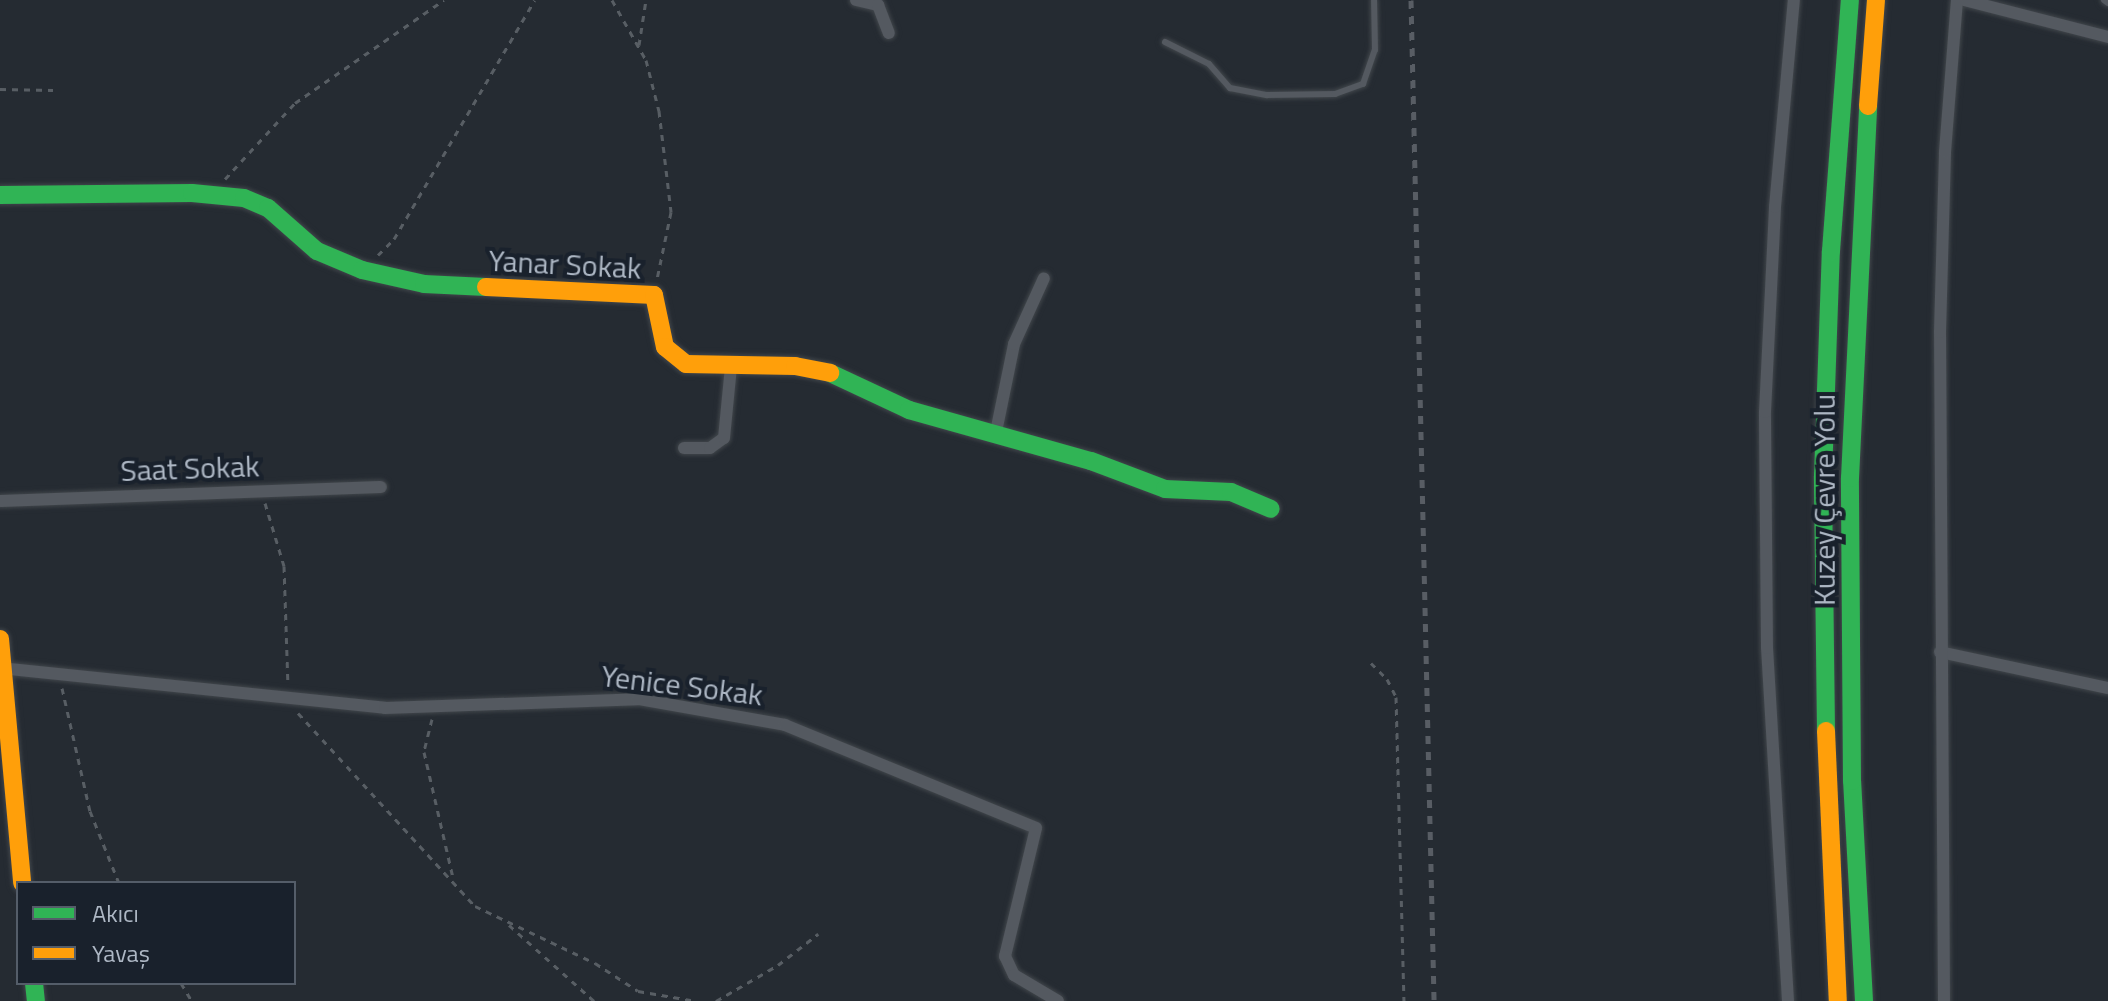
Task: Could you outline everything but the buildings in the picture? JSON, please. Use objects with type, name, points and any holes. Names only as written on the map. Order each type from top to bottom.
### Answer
[{"type":"main road","name":"Kuzey Çevre Yolu","points":[[1838,1001],[1827,780],[1823,476],[1831,251],[1850,0]]},
{"type":"main road","name":"Kuzey Çevre Yolu","points":[[1864,1001],[1852,781],[1850,478],[1857,251],[1876,0]]},
{"type":"main road","name":"Yanar Sokak","points":[[0,195],[212,194],[257,202],[317,251],[362,270],[424,284],[654,295],[665,347],[674,358],[695,366],[795,366],[829,372],[909,410],[996,432],[1165,489],[1231,492],[1271,509]]},
{"type":"main road","points":[[0,639],[22,881]]},
{"type":"street","points":[[856,0],[878,5],[889,33]]},
{"type":"street","points":[[1788,1001],[1768,663],[1765,412],[1772,238],[1794,0]]},
{"type":"street","points":[[1944,1001],[1940,652],[1941,242],[1957,0]]},
{"type":"street","points":[[1964,0],[2107,35]]},
{"type":"street","points":[[996,432],[1014,344],[1044,278]]},
{"type":"street","points":[[684,448],[710,448],[724,438],[731,366]]},
{"type":"street","name":"Saat Sokak","points":[[0,501],[381,487]]},
{"type":"street","points":[[1940,652],[2108,688]]},
{"type":"street","name":"Yenice Sokak","points":[[1,668],[288,699],[441,709],[638,699],[753,717],[828,739],[1036,828],[1005,956],[1014,975],[1058,1001]]},
{"type":"lane","points":[[1165,42],[1209,64],[1230,88],[1267,95],[1335,94],[1363,84],[1375,50],[1374,0]]},
{"type":"path","points":[[212,194],[295,103],[444,0]]},
{"type":"path","points":[[362,270],[394,239],[535,0]]},
{"type":"path","points":[[612,0],[639,45],[656,91],[671,212],[654,295]]},
{"type":"path","points":[[639,45],[646,0]]},
{"type":"path","points":[[0,89],[53,90]]},
{"type":"path","points":[[261,492],[284,566],[288,699],[361,786],[454,881],[465,897],[506,923],[595,963],[638,991],[696,1001]]},
{"type":"path","points":[[1371,663],[1396,697],[1404,1001]]},
{"type":"path","points":[[58,673],[90,811],[118,881]]},
{"type":"path","points":[[441,709],[426,729],[424,752],[454,881]]},
{"type":"path","points":[[506,923],[594,1001]]},
{"type":"path","points":[[716,1001],[778,965],[818,934]]},
{"type":"railway","points":[[1411,0],[1434,1001]]},
{"type":"traffic: fast","points":[[1826,731],[1823,476],[1831,251],[1850,0]]},
{"type":"traffic: fast","points":[[1864,1001],[1852,781],[1850,478],[1868,106]]},
{"type":"traffic: fast","points":[[0,195],[192,193],[244,198],[268,208],[317,251],[362,270],[424,284],[486,287]]},
{"type":"traffic: fast","points":[[830,373],[909,410],[1091,461],[1165,489],[1231,492],[1271,509]]},
{"type":"traffic: fast","points":[[34,985],[36,1001]]},
{"type":"traffic: slow","points":[[1868,106],[1876,0]]},
{"type":"traffic: slow","points":[[486,287],[654,295],[665,347],[686,364],[795,366],[830,373]]},
{"type":"traffic: slow","points":[[0,639],[22,881]]},
{"type":"traffic: slow","points":[[1826,731],[1838,1001]]}]
